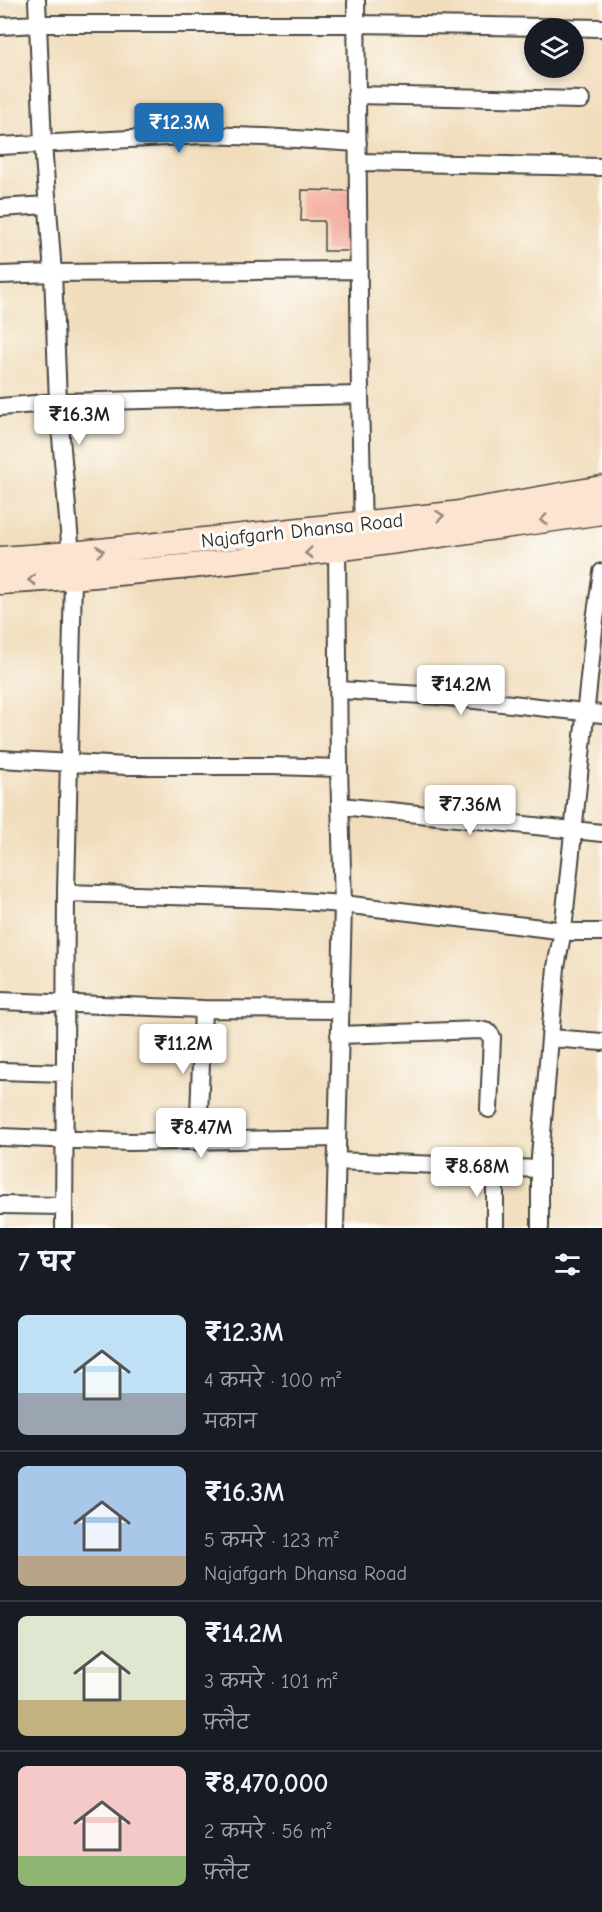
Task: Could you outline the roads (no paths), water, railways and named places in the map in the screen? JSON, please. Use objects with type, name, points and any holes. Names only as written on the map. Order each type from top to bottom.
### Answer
[{"type":"main road","name":"Najafgarh Dhansa Road","points":[[0,582],[73,578],[337,550],[363,535],[453,514],[602,488]]},
{"type":"main road","name":"Najafgarh Dhansa Road","points":[[0,559],[363,535],[602,512]]},
{"type":"street","points":[[37,0],[58,402],[73,578],[66,893],[64,1228]]},
{"type":"street","points":[[356,0],[363,535]]},
{"type":"street","points":[[0,26],[356,24],[602,28]]},
{"type":"street","points":[[356,95],[582,100]]},
{"type":"street","points":[[0,146],[204,135],[264,136],[358,143]]},
{"type":"street","points":[[358,162],[602,167]]},
{"type":"street","points":[[0,208],[47,206]]},
{"type":"street","points":[[0,275],[359,270]]},
{"type":"street","points":[[0,407],[58,402],[360,395]]},
{"type":"street","points":[[335,1228],[343,904],[337,550]]},
{"type":"street","points":[[540,1228],[540,1170],[556,967],[572,830],[594,713],[602,572]]},
{"type":"street","points":[[339,690],[395,692],[594,713]]},
{"type":"street","points":[[0,759],[127,766],[339,768]]},
{"type":"street","points":[[341,806],[602,833]]},
{"type":"street","points":[[66,893],[271,899],[343,904],[574,932],[602,932]]},
{"type":"street","points":[[0,1001],[203,1009],[339,1010]]},
{"type":"street","points":[[198,1142],[203,1009]]},
{"type":"street","points":[[339,1035],[480,1030],[488,1032],[492,1037],[489,1109]]},
{"type":"street","points":[[551,1038],[602,1042]]},
{"type":"street","points":[[0,1071],[65,1073]]},
{"type":"street","points":[[0,1137],[129,1142],[337,1138]]},
{"type":"street","points":[[336,1161],[540,1170]]},
{"type":"street","points":[[495,1168],[495,1228]]},
{"type":"street","points":[[0,1205],[64,1206]]}]
